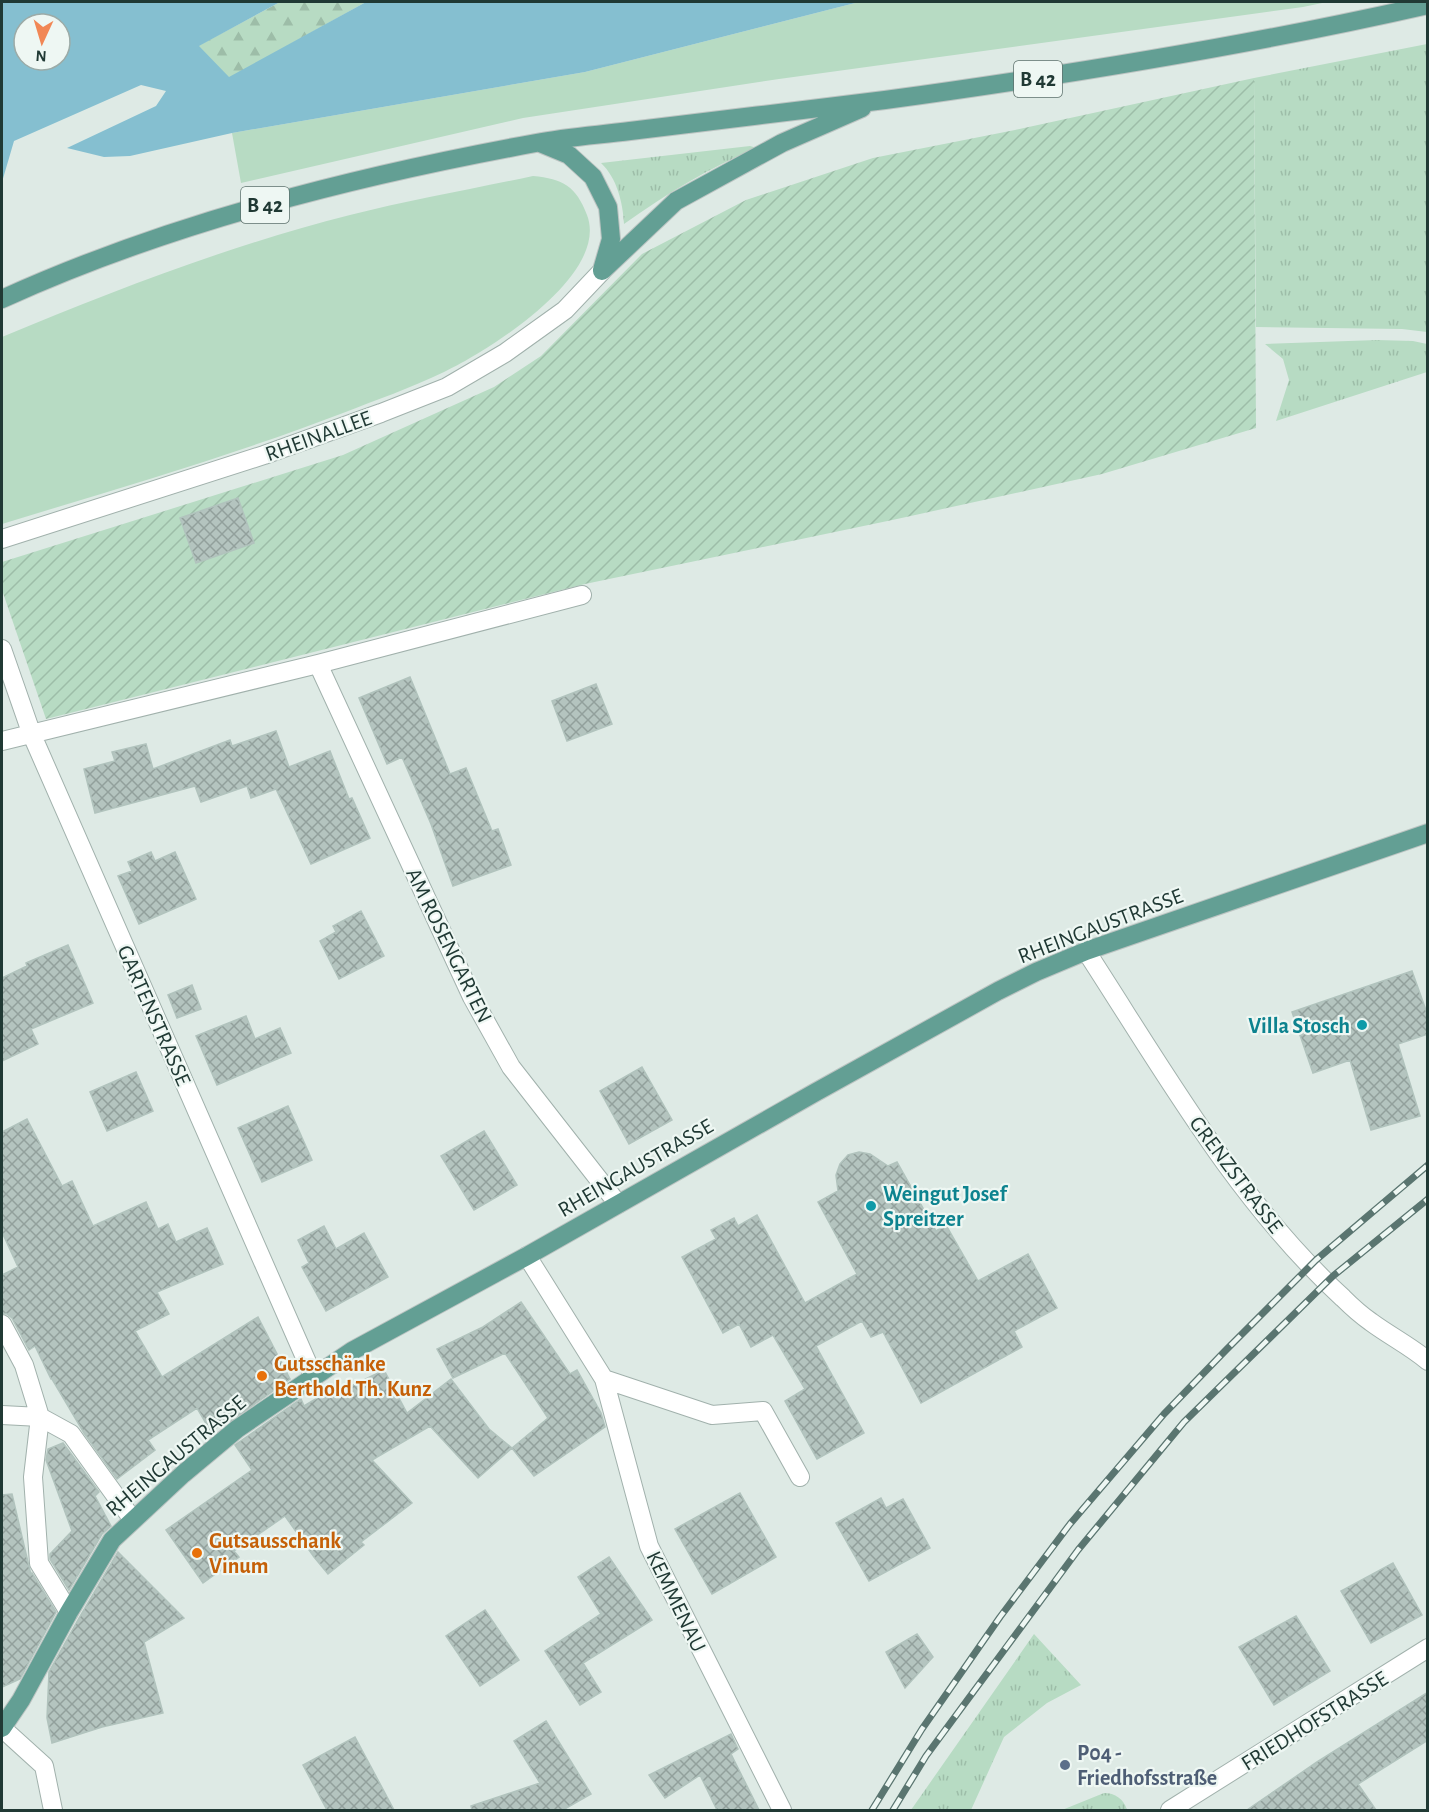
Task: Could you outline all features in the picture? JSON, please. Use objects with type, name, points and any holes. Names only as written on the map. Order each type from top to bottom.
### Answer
[{"type":"main road","name":"B 42","points":[[2,299],[130,246],[241,212],[386,174],[538,142],[1032,80],[1195,53],[1428,5]]},
{"type":"main road","points":[[602,271],[676,201],[782,143],[880,100]]},
{"type":"main road","points":[[538,142],[569,155],[593,177],[608,207],[611,239],[602,271]]},
{"type":"main road","name":"RHEINGAUSTRASSE","points":[[2,1728],[21,1700],[112,1540],[183,1474],[237,1429],[352,1351],[1036,972],[1086,951],[1428,833]]},
{"type":"street","name":"RHEINALLEE","points":[[2,539],[264,455],[447,387],[505,353],[565,310],[602,271]]},
{"type":"street","points":[[2,741],[318,664],[582,595]]},
{"type":"street","name":"GARTENSTRASSE","points":[[2,650],[32,735],[314,1378]]},
{"type":"street","name":"AM ROSENGARTEN","points":[[318,664],[472,997],[511,1067],[618,1204]]},
{"type":"street","name":"GRENZSTRASSE","points":[[1086,951],[1204,1133],[1282,1234],[1342,1297],[1370,1322],[1428,1361]]},
{"type":"street","name":"KEMMENAU","points":[[527,1256],[604,1379],[649,1546],[782,1810]]},
{"type":"street","points":[[2,1324],[24,1365],[40,1417],[33,1477],[39,1563],[69,1612]]},
{"type":"street","points":[[604,1379],[712,1414],[763,1411],[800,1477]]},
{"type":"street","points":[[2,1415],[40,1417],[71,1434],[133,1520]]},
{"type":"street","name":"FRIEDHOFSTRASSE","points":[[1179,1808],[1428,1648]]},
{"type":"street","points":[[2,1728],[44,1766],[53,1810]]},
{"type":"green space","points":[[280,2],[366,2],[229,78],[198,46]]},
{"type":"green space","points":[[859,2],[1327,2],[779,79],[523,118],[241,183],[232,133],[585,72]]},
{"type":"green space","points":[[1427,44],[1427,332],[1402,329],[1256,327],[1254,78]]},
{"type":"green space","points":[[1254,78],[1256,428],[1102,474],[585,584],[46,719],[2,590],[2,562],[343,455],[494,387],[541,356],[642,254],[746,200],[873,158]]},
{"type":"green space","points":[[750,146],[757,148],[689,182],[624,224],[618,191],[607,169],[601,163]]},
{"type":"green space","points":[[533,176],[553,179],[573,191],[587,215],[589,238],[581,262],[563,286],[541,308],[488,347],[464,362],[419,383],[301,429],[173,472],[2,524],[2,337],[87,302],[261,240],[418,199]]},
{"type":"green space","points":[[1413,341],[1427,344],[1427,372],[1276,421],[1289,380],[1283,359],[1265,344]]},
{"type":"green space","points":[[1034,1634],[1081,1685],[1047,1703],[1004,1737],[971,1810],[911,1810]]},
{"type":"green space","points":[[1104,1793],[1118,1797],[1127,1810],[1062,1810]]},
{"type":"water","points":[[2,2],[280,2],[199,46],[229,77],[366,2],[859,2],[585,72],[232,133],[130,156],[104,157],[67,148],[156,106],[166,91],[141,85],[14,141],[2,182]]},
{"type":"building","points":[[238,498],[254,543],[196,563],[180,518]]},
{"type":"building","points":[[410,677],[450,774],[466,768],[492,831],[498,829],[511,865],[453,886],[431,824],[402,757],[387,764],[359,698]]},
{"type":"building","points":[[596,684],[612,724],[567,741],[552,701]]},
{"type":"building","points":[[276,731],[289,767],[330,751],[349,799],[352,798],[370,838],[311,864],[276,789],[251,798],[247,786],[201,802],[195,786],[95,813],[84,769],[115,761],[112,752],[146,744],[153,769],[230,740],[232,746]]},
{"type":"building","points":[[151,852],[155,861],[175,852],[196,899],[139,924],[118,876],[132,871],[128,862]]},
{"type":"building","points":[[361,911],[384,956],[339,979],[320,941],[336,932],[333,926]]},
{"type":"building","points":[[68,945],[93,1003],[31,1029],[38,1044],[2,1061],[2,978],[27,966],[26,963]]},
{"type":"building","name":"Villa Stosch","points":[[1412,971],[1428,1016],[1428,1034],[1398,1044],[1420,1116],[1371,1130],[1350,1060],[1313,1073],[1292,1012]]},
{"type":"building","points":[[192,985],[201,1009],[177,1018],[168,995]]},
{"type":"building","points":[[246,1016],[255,1039],[280,1028],[291,1053],[217,1085],[196,1036]]},
{"type":"building","points":[[642,1067],[672,1120],[629,1144],[600,1091]]},
{"type":"building","points":[[136,1072],[153,1111],[107,1131],[90,1092]]},
{"type":"building","points":[[288,1106],[312,1160],[262,1182],[238,1128]]},
{"type":"building","points":[[27,1119],[62,1186],[72,1181],[93,1226],[146,1202],[158,1229],[168,1224],[176,1242],[207,1228],[223,1264],[157,1292],[169,1314],[135,1331],[162,1377],[258,1317],[290,1379],[222,1427],[220,1425],[211,1432],[197,1408],[148,1440],[155,1450],[117,1479],[84,1433],[51,1379],[35,1346],[29,1350],[12,1318],[2,1313],[2,1275],[18,1267],[2,1232],[2,1132]]},
{"type":"building","points":[[484,1131],[517,1185],[474,1210],[441,1156]]},
{"type":"building","points":[[859,1152],[870,1154],[888,1166],[897,1162],[936,1231],[946,1225],[978,1281],[1028,1254],[1057,1308],[1014,1331],[1022,1347],[921,1403],[883,1332],[871,1337],[862,1321],[816,1346],[864,1433],[817,1459],[785,1401],[805,1389],[773,1335],[751,1347],[739,1324],[723,1333],[682,1257],[716,1239],[711,1230],[734,1218],[738,1226],[757,1215],[805,1303],[857,1274],[818,1202],[838,1191],[836,1175],[840,1164],[848,1155]]},
{"type":"building","points":[[324,1226],[336,1249],[364,1233],[388,1277],[326,1311],[302,1267],[309,1263],[298,1240]]},
{"type":"building","points":[[521,1302],[570,1374],[577,1370],[601,1413],[605,1427],[534,1476],[512,1448],[548,1418],[505,1353],[453,1378],[437,1349],[483,1327]]},
{"type":"building","points":[[384,1370],[407,1413],[451,1379],[489,1429],[512,1448],[478,1478],[430,1426],[372,1460],[412,1503],[361,1542],[364,1545],[328,1574],[285,1516],[234,1551],[239,1557],[203,1583],[166,1530],[252,1470],[235,1445],[301,1399],[304,1406],[327,1392],[329,1397]]},
{"type":"building","points":[[63,1443],[99,1492],[95,1496],[111,1526],[102,1534],[69,1590],[50,1559],[50,1554],[72,1531],[46,1460],[48,1449]]},
{"type":"building","points":[[740,1493],[776,1557],[712,1594],[675,1529]]},
{"type":"building","points":[[12,1494],[31,1575],[32,1573],[56,1612],[20,1679],[2,1687],[2,1495]]},
{"type":"building","points":[[881,1498],[886,1508],[903,1499],[930,1548],[869,1581],[836,1523]]},
{"type":"building","points":[[118,1552],[184,1618],[144,1642],[163,1713],[102,1727],[52,1743],[47,1718],[49,1672]]},
{"type":"building","points":[[609,1557],[652,1620],[583,1663],[601,1692],[580,1705],[545,1651],[601,1614],[578,1577]]},
{"type":"building","points":[[1393,1563],[1422,1615],[1371,1643],[1341,1591]]},
{"type":"building","points":[[485,1610],[519,1660],[480,1686],[446,1636]]},
{"type":"building","points":[[1296,1616],[1330,1671],[1274,1705],[1239,1647]]},
{"type":"building","points":[[917,1634],[933,1657],[905,1688],[886,1652]]},
{"type":"building","points":[[1428,1692],[1428,1740],[1358,1784],[1376,1810],[1247,1810],[1317,1762]]},
{"type":"building","points":[[546,1721],[591,1794],[563,1810],[472,1810],[471,1806],[540,1783],[514,1741]]},
{"type":"building","points":[[731,1734],[738,1749],[731,1754],[759,1810],[717,1810],[700,1775],[665,1798],[649,1775]]},
{"type":"building","points":[[355,1737],[394,1810],[327,1810],[303,1765]]},
{"type":"railway","points":[[872,1810],[922,1729],[1000,1617],[1070,1524],[1164,1414],[1316,1260],[1428,1165]]},
{"type":"railway","points":[[893,1810],[926,1756],[1078,1550],[1184,1422],[1333,1276],[1428,1199]]},
{"type":"place","name":"Villa Stosch","points":[[1362,1025]]},
{"type":"place","name":"Weingut Josef Spreitzer","points":[[871,1206]]},
{"type":"place","name":"Gutsschänke Berthold Th. Kunz","points":[[262,1376]]},
{"type":"place","name":"Gutsausschank Vinum","points":[[197,1553]]},
{"type":"place","name":"P04 - Friedhofsstraße","points":[[1065,1765]]}]
